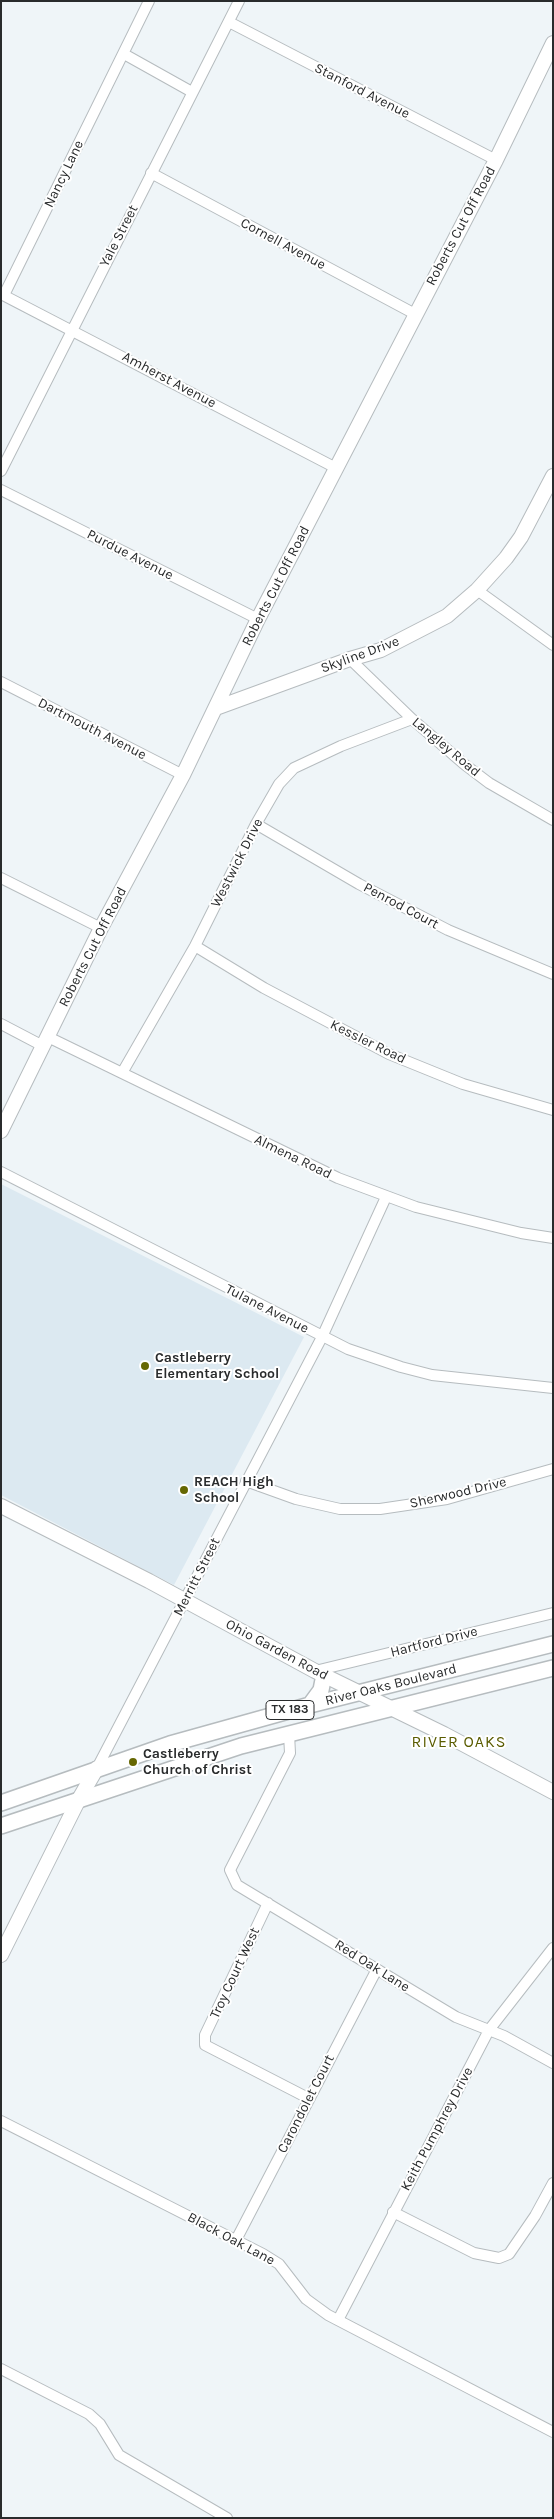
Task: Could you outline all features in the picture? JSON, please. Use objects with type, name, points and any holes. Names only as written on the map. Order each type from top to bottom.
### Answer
[{"type":"main road","name":"River Oaks Boulevard","points":[[1,1803],[179,1741],[310,1705],[553,1644]]},
{"type":"main road","points":[[420,1701],[412,1695],[412,1689],[419,1685],[477,1672],[480,1662]]},
{"type":"main road","name":"River Oaks Boulevard","points":[[1,1826],[188,1762],[284,1735],[553,1668]]},
{"type":"main road","points":[[310,1705],[321,1690],[320,1673]]},
{"type":"main road","points":[[284,1735],[283,1727],[335,1713],[339,1709],[340,1698]]},
{"type":"street","name":"Nancy Lane","points":[[3,294],[149,1]]},
{"type":"street","name":"Yale Street","points":[[1,471],[239,1]]},
{"type":"street","name":"Stanford Avenue","points":[[228,22],[496,160]]},
{"type":"street","name":"Roberts Cut Off Road","points":[[1,1131],[101,928],[183,775],[258,619],[496,160],[553,43]]},
{"type":"street","points":[[124,54],[192,92]]},
{"type":"street","name":"Cornell Avenue","points":[[151,173],[415,314]]},
{"type":"street","name":"Amherst Avenue","points":[[3,294],[336,468]]},
{"type":"street","name":"Skyline Drive","points":[[216,708],[350,659],[381,650],[410,637],[447,616],[477,590],[506,558],[516,544],[552,478]]},
{"type":"street","name":"Purdue Avenue","points":[[1,490],[258,619]]},
{"type":"street","points":[[477,590],[553,645]]},
{"type":"street","name":"Langley Road","points":[[350,659],[412,719],[489,783],[553,820]]},
{"type":"street","name":"Dartmouth Avenue","points":[[1,682],[183,775]]},
{"type":"street","name":"Westwick Drive","points":[[122,1073],[195,946],[256,824],[279,784],[294,768],[341,746],[412,719]]},
{"type":"street","name":"Penrod Court","points":[[256,824],[359,884],[448,930],[553,974]]},
{"type":"street","points":[[1,878],[101,928]]},
{"type":"street","name":"Kessler Road","points":[[195,946],[264,988],[389,1054],[463,1084],[553,1110]]},
{"type":"street","name":"Almena Road","points":[[1,1024],[122,1073],[338,1178],[386,1197],[521,1234],[553,1238]]},
{"type":"street","name":"Tulane Avenue","points":[[1,1172],[322,1337],[401,1368],[432,1375],[553,1388]]},
{"type":"street","name":"Merritt Street","points":[[1,1955],[79,1799],[185,1601],[322,1337],[386,1197]]},
{"type":"street","name":"Sherwood Drive","points":[[246,1481],[296,1499],[340,1509],[380,1509],[447,1499],[553,1470]]},
{"type":"street","name":"Ohio Garden Road","points":[[1,1506],[320,1673],[444,1734],[553,1792]]},
{"type":"street","name":"Hartford Drive","points":[[320,1673],[553,1613]]},
{"type":"street","name":"Red Oak Lane","points":[[284,1735],[290,1753],[230,1870],[236,1885],[456,2017],[489,2030],[553,2063]]},
{"type":"street","name":"Troy Court West","points":[[268,1903],[205,2036],[205,2045],[308,2098]]},
{"type":"street","name":"Keith Pumphrey Drive","points":[[338,2320],[489,2030],[553,1948]]},
{"type":"street","name":"Carondolet Court","points":[[236,2240],[308,2098],[377,1969]]},
{"type":"street","name":"Black Oak Lane","points":[[1,2122],[263,2254],[279,2264],[306,2299],[338,2320],[553,2432]]},
{"type":"street","points":[[393,2212],[474,2253],[499,2258],[509,2254],[535,2216],[553,2183]]},
{"type":"street","points":[[1,2369],[90,2414],[100,2424],[119,2455],[227,2518]]},
{"type":"shaded area","name":"Castleberry Elementary School","points":[[1,1184],[304,1337],[174,1585],[1,1495]]},
{"type":"place","name":"Castleberry Elementary School","points":[[145,1366]]},
{"type":"place","name":"REACH High School","points":[[184,1490]]},
{"type":"place","name":"Castleberry Church of Christ","points":[[133,1762]]},
{"type":"district","name":"RIVER OAKS","points":[[459,1742]]}]
